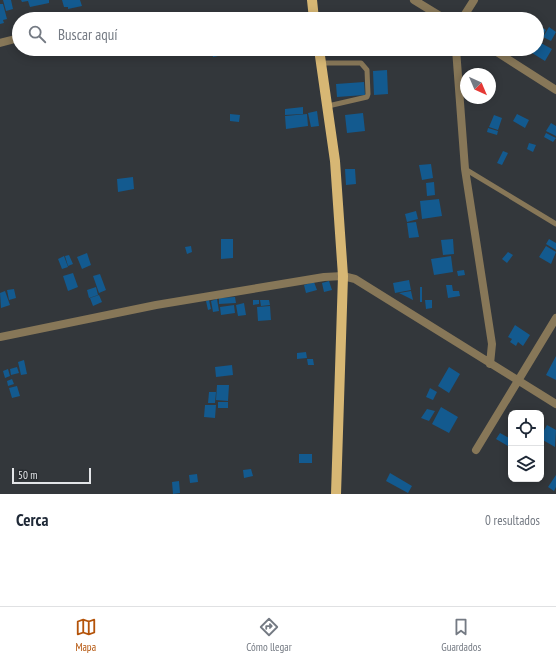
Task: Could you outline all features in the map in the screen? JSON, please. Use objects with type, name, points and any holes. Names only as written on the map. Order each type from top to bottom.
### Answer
[{"type":"main road","points":[[312,0],[313,12]]},
{"type":"main road","points":[[320,56],[335,161],[343,276],[336,494]]},
{"type":"street","points":[[414,0],[434,12]]},
{"type":"street","points":[[466,12],[474,0]]},
{"type":"street","points":[[0,43],[12,40]]},
{"type":"street","points":[[457,56],[465,169],[492,344],[490,364]]},
{"type":"street","points":[[503,56],[556,89]]},
{"type":"street","points":[[0,337],[156,305],[324,277],[343,276],[355,279],[556,404]]},
{"type":"street","points":[[476,450],[556,318]]},
{"type":"lane","points":[[321,63],[361,63],[367,70],[367,97],[328,106]]},
{"type":"lane","points":[[465,169],[556,224]]},
{"type":"building","points":[[3,0],[11,0],[13,9],[6,11]]},
{"type":"building","points":[[21,0],[49,0],[49,3],[30,7],[28,1],[22,2]]},
{"type":"building","points":[[62,0],[80,0],[82,6],[68,9],[68,7],[64,7]]},
{"type":"building","points":[[0,4],[3,4],[7,19],[3,20],[4,23],[0,24]]},
{"type":"building","points":[[549,27],[556,32],[551,41],[544,38]]},
{"type":"building","points":[[544,45],[552,49],[545,61],[537,56],[544,56]]},
{"type":"building","points":[[387,70],[388,94],[374,95],[373,71]]},
{"type":"building","points":[[364,82],[365,95],[337,97],[336,84]]},
{"type":"building","points":[[303,107],[303,114],[285,115],[285,109]]},
{"type":"building","points":[[317,111],[319,126],[311,127],[308,113]]},
{"type":"building","points":[[363,113],[365,131],[347,133],[345,115]]},
{"type":"building","points":[[230,114],[240,115],[239,122],[230,121]]},
{"type":"building","points":[[307,114],[308,126],[286,129],[285,116]]},
{"type":"building","points":[[517,114],[529,120],[525,128],[513,121]]},
{"type":"building","points":[[494,115],[502,118],[498,130],[489,127]]},
{"type":"building","points":[[551,123],[556,126],[556,136],[546,131]]},
{"type":"building","points":[[488,128],[498,131],[497,135],[487,132]]},
{"type":"building","points":[[546,133],[556,138],[553,142],[544,137]]},
{"type":"building","points":[[529,143],[536,145],[533,152],[527,149]]},
{"type":"building","points":[[503,151],[508,153],[502,165],[497,163]]},
{"type":"building","points":[[431,164],[433,178],[422,180],[419,165]]},
{"type":"building","points":[[345,169],[355,169],[356,184],[346,185]]},
{"type":"building","points":[[133,177],[134,189],[118,192],[117,179]]},
{"type":"building","points":[[434,182],[435,195],[427,196],[426,183]]},
{"type":"building","points":[[439,199],[442,216],[422,219],[420,201]]},
{"type":"building","points":[[416,211],[418,219],[407,222],[405,214]]},
{"type":"building","points":[[416,222],[419,237],[409,238],[407,223]]},
{"type":"building","points":[[221,239],[233,239],[233,258],[221,259]]},
{"type":"building","points":[[453,239],[454,254],[443,255],[441,240]]},
{"type":"building","points":[[549,239],[556,243],[556,250],[546,244]]},
{"type":"building","points":[[191,246],[192,252],[187,254],[185,247]]},
{"type":"building","points":[[546,246],[556,252],[551,264],[539,257]]},
{"type":"building","points":[[508,252],[513,255],[507,263],[502,259]]},
{"type":"building","points":[[87,253],[91,265],[82,269],[77,257]]},
{"type":"building","points":[[69,255],[73,264],[68,266],[65,256]]},
{"type":"building","points":[[64,256],[68,267],[62,269],[58,259]]},
{"type":"building","points":[[451,256],[453,272],[434,275],[431,259]]},
{"type":"building","points":[[464,270],[465,275],[458,276],[457,271]]},
{"type":"building","points":[[73,273],[78,287],[68,291],[63,276]]},
{"type":"building","points":[[100,274],[106,290],[99,293],[93,276]]},
{"type":"building","points":[[409,280],[411,290],[395,293],[393,283]]},
{"type":"building","points":[[329,281],[332,290],[324,292],[322,283]]},
{"type":"building","points":[[314,282],[317,290],[306,293],[304,285]]},
{"type":"building","points":[[446,285],[452,285],[453,291],[459,291],[460,296],[448,298]]},
{"type":"building","points":[[96,287],[98,295],[89,298],[87,290]]},
{"type":"building","points":[[420,287],[422,287],[422,302],[420,302]]},
{"type":"building","points":[[14,289],[16,298],[9,300],[7,290]]},
{"type":"building","points":[[5,291],[10,305],[1,308],[0,293]]},
{"type":"building","points":[[411,291],[413,300],[399,293]]},
{"type":"building","points":[[99,295],[102,302],[93,306],[90,298]]},
{"type":"building","points":[[235,297],[236,303],[219,304],[219,298]]},
{"type":"building","points":[[217,299],[219,311],[213,312],[211,301]]},
{"type":"building","points":[[209,300],[211,309],[208,310],[206,301]]},
{"type":"building","points":[[253,300],[259,300],[259,304],[253,305]]},
{"type":"building","points":[[260,300],[269,300],[270,305],[261,306]]},
{"type":"building","points":[[425,300],[432,300],[432,308],[426,309]]},
{"type":"building","points":[[244,303],[246,315],[238,316],[236,305]]},
{"type":"building","points":[[234,305],[235,313],[221,315],[220,307]]},
{"type":"building","points":[[270,306],[271,320],[258,321],[257,307]]},
{"type":"building","points":[[515,325],[530,335],[523,346],[518,342],[516,346],[510,342],[512,339],[508,337]]},
{"type":"building","points":[[306,352],[307,358],[297,359],[297,353]]},
{"type":"building","points":[[556,356],[556,380],[546,375]]},
{"type":"building","points":[[307,359],[313,359],[314,365],[308,365]]},
{"type":"building","points":[[24,360],[27,374],[21,375],[18,362]]},
{"type":"building","points":[[232,365],[233,375],[216,377],[215,367]]},
{"type":"building","points":[[17,367],[19,373],[11,375],[10,369]]},
{"type":"building","points":[[449,367],[460,374],[449,393],[438,386]]},
{"type":"building","points":[[8,369],[10,376],[5,378],[3,371]]},
{"type":"building","points":[[12,379],[14,384],[8,386],[7,381]]},
{"type":"building","points":[[217,385],[229,385],[228,401],[216,400]]},
{"type":"building","points":[[17,386],[20,396],[12,398],[9,388]]},
{"type":"building","points":[[430,388],[437,392],[433,400],[426,397]]},
{"type":"building","points":[[209,392],[216,392],[215,403],[208,403]]},
{"type":"building","points":[[218,402],[228,402],[228,408],[218,408]]},
{"type":"building","points":[[205,405],[216,405],[215,418],[204,417]]},
{"type":"building","points":[[441,407],[458,417],[449,433],[432,424]]},
{"type":"building","points":[[427,409],[435,411],[429,421],[421,418]]},
{"type":"building","points":[[547,425],[556,430],[555,447],[544,441],[544,430]]},
{"type":"building","points":[[500,433],[508,437],[508,446],[496,439]]},
{"type":"building","points":[[299,454],[312,454],[312,463],[299,463]]},
{"type":"building","points":[[251,469],[253,476],[244,478],[243,470]]},
{"type":"building","points":[[390,473],[412,486],[408,493],[386,481]]},
{"type":"building","points":[[197,474],[198,482],[190,483],[189,475]]},
{"type":"building","points":[[556,475],[556,487],[554,491],[548,487]]},
{"type":"building","points":[[179,481],[180,493],[173,494],[172,482]]}]
